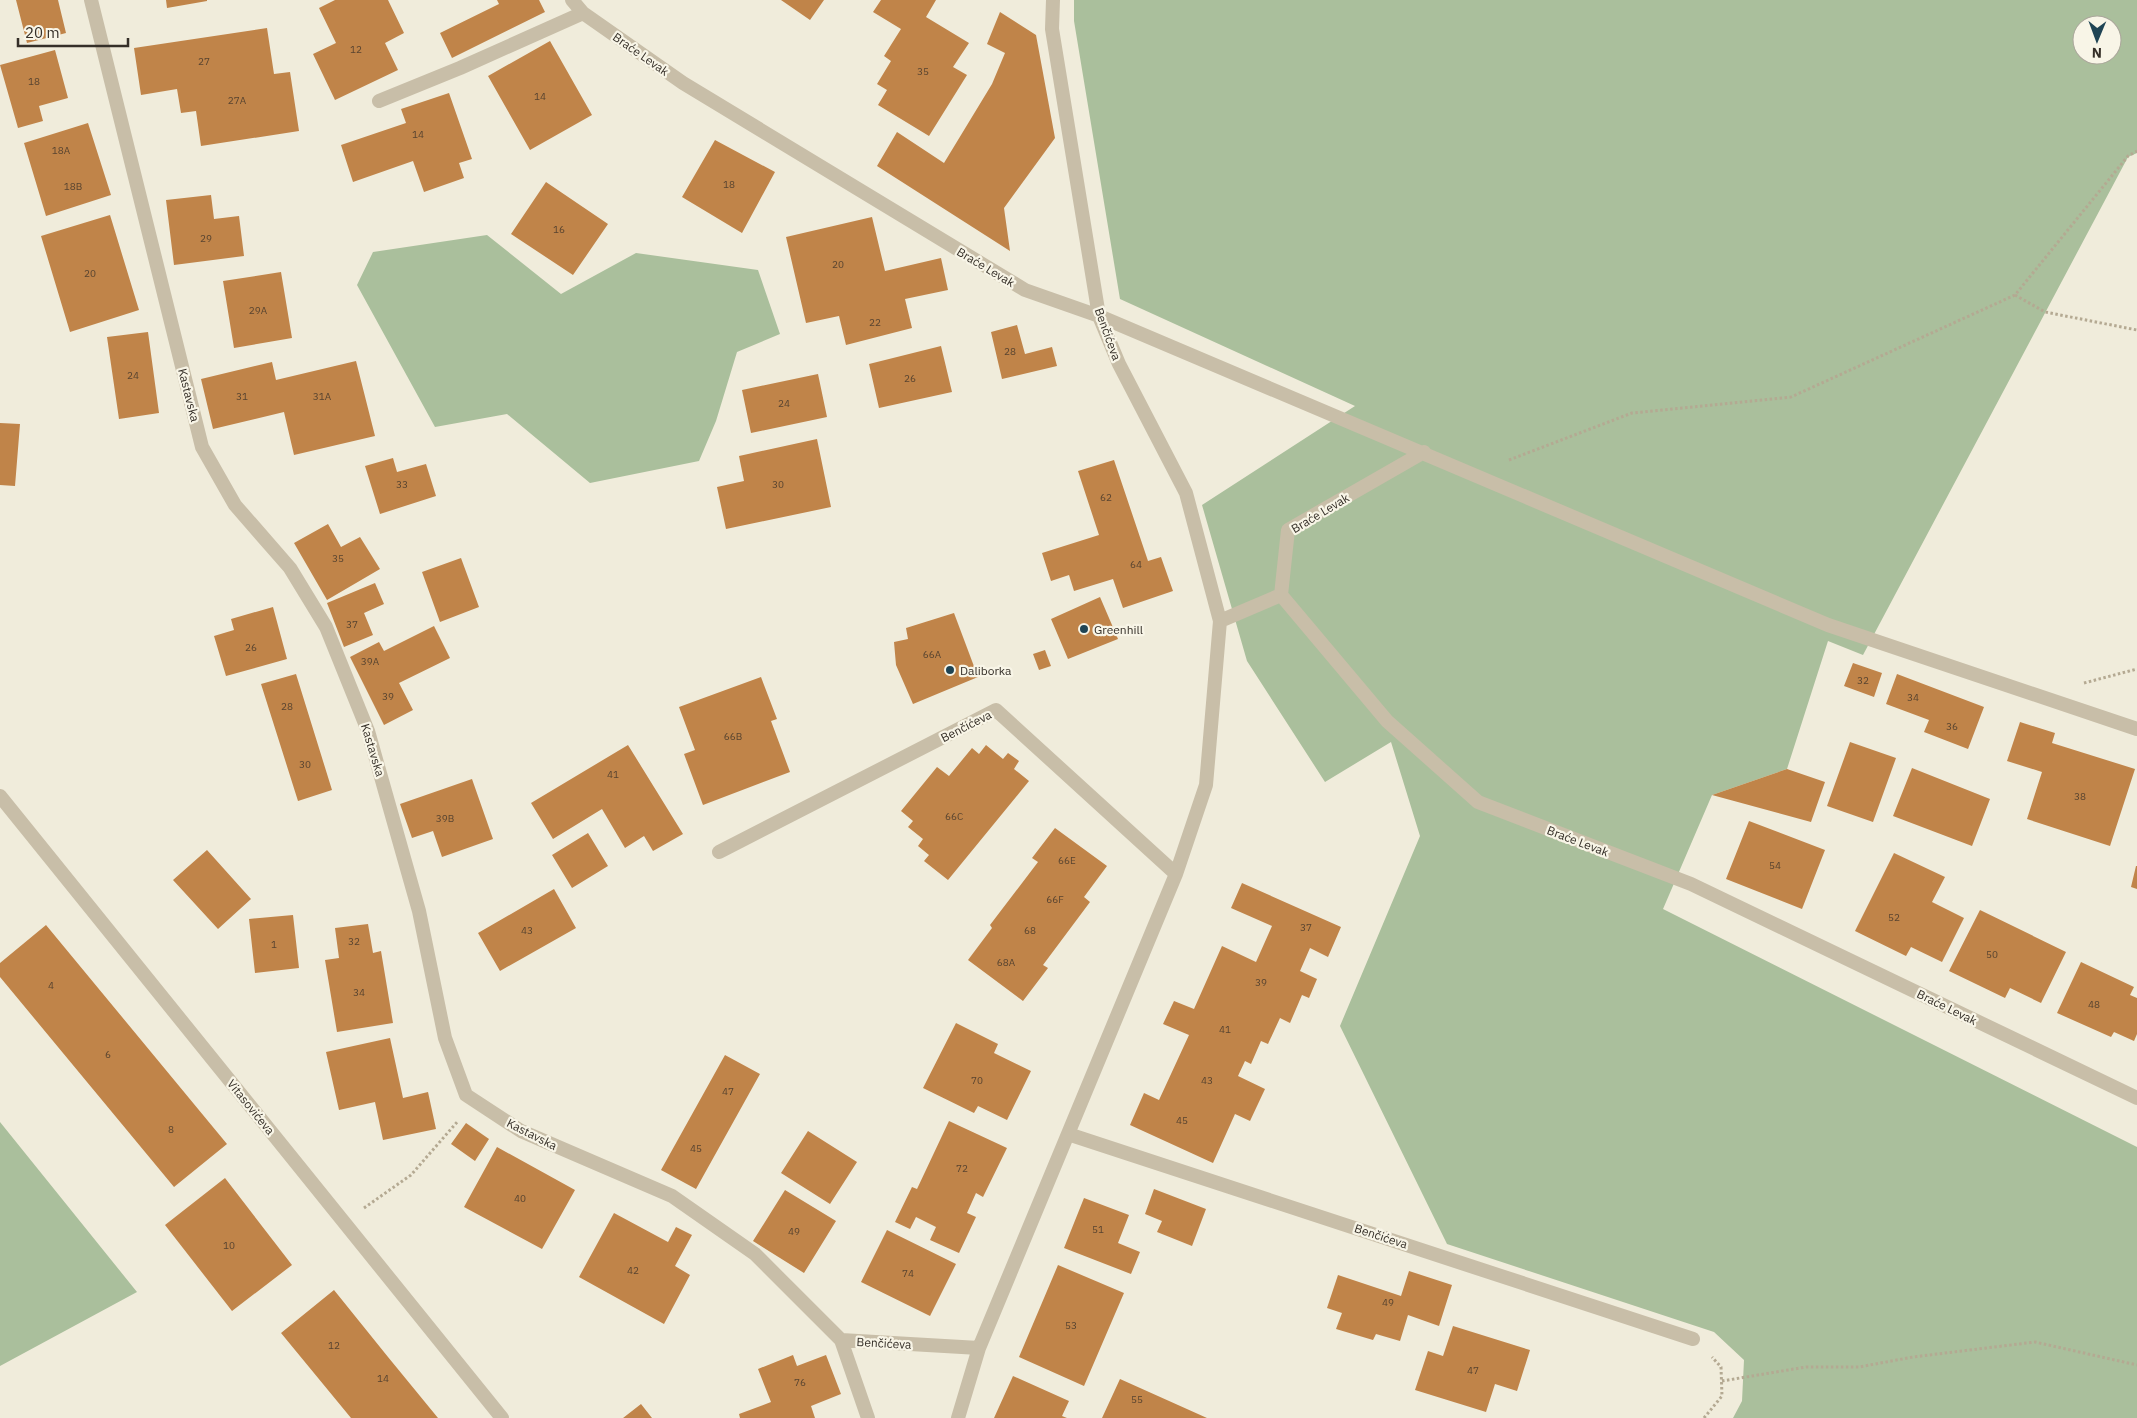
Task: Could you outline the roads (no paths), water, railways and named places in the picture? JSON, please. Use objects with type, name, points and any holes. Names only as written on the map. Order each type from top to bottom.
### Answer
[{"type":"street","name":"Kastavska","points":[[91,0],[202,447],[235,505],[290,568],[326,627],[368,731],[419,911],[445,1038],[466,1095],[521,1131],[672,1196],[755,1254],[841,1340]]},
{"type":"street","name":"Braće Levak","points":[[572,0],[583,13],[683,83],[1024,290],[1099,316],[1424,452],[1828,625],[2137,729]]},
{"type":"street","name":"Benčićeva","points":[[958,1418],[979,1348],[1176,874],[1206,786],[1220,622],[1186,493],[1119,364],[1099,316],[1052,28],[1053,0]]},
{"type":"street","points":[[379,101],[460,68],[583,13]]},
{"type":"street","name":"Braće Levak","points":[[1424,452],[1288,530],[1281,595],[1387,721],[1478,802],[1691,884],[2137,1098]]},
{"type":"street","points":[[1220,622],[1281,595]]},
{"type":"street","name":"Benčićeva","points":[[719,852],[996,710],[1176,874]]},
{"type":"street","name":"Vitasovićeva","points":[[0,796],[502,1418]]},
{"type":"street","name":"Benčićeva","points":[[1068,1134],[1693,1339]]},
{"type":"street","name":"Benčićeva","points":[[868,1418],[841,1340],[979,1348]]},
{"type":"place","name":"Greenhill","points":[[1084,629]]},
{"type":"place","name":"Daliborka","points":[[950,670]]}]
